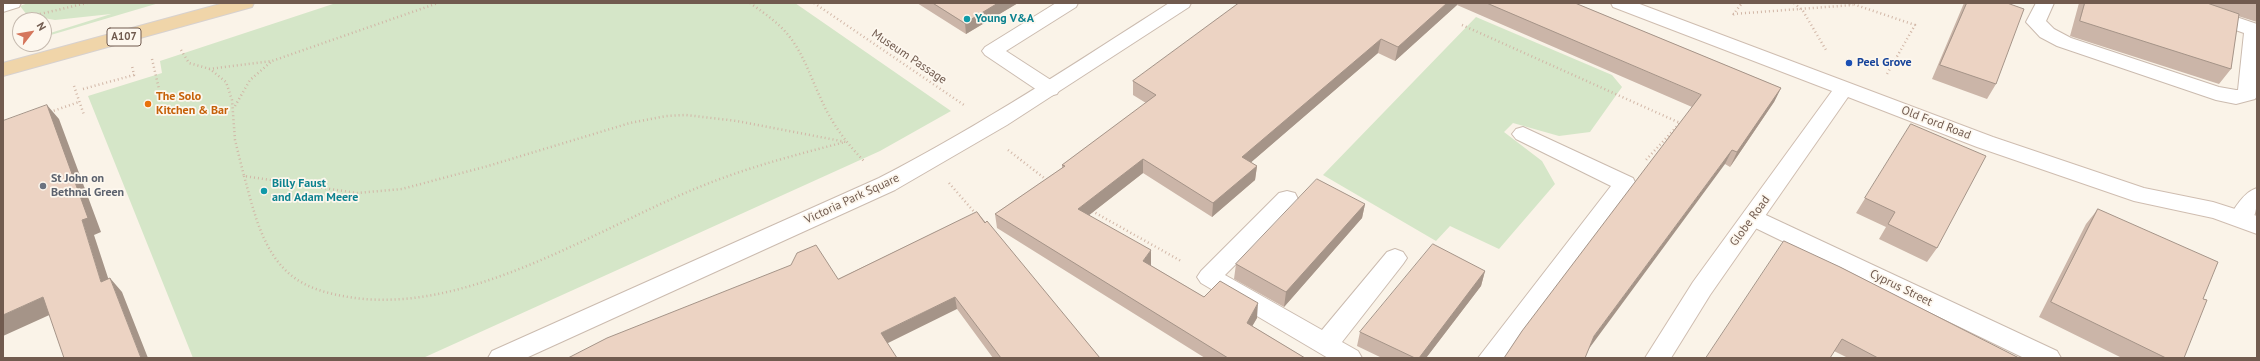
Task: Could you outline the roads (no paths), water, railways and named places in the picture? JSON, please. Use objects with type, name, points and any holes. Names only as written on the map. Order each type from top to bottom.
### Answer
[{"type":"main road","name":"A107","points":[[3,70],[245,3]]},
{"type":"street","points":[[3,6],[12,3]]},
{"type":"street","points":[[1050,89],[992,51],[1069,3]]},
{"type":"street","name":"Victoria Park Square","points":[[501,358],[887,184],[931,162],[989,128],[1182,3]]},
{"type":"street","name":"Old Ford Road","points":[[1620,3],[1845,87],[1985,142],[2142,195],[2213,210],[2248,222]]},
{"type":"street","points":[[2045,3],[2028,20],[2047,33],[2072,45],[2216,94],[2236,97],[2248,94],[2254,30],[2177,3]]},
{"type":"street","name":"Globe Road","points":[[1658,358],[1682,314],[1819,128],[1845,87]]},
{"type":"street","points":[[1490,358],[1624,184],[1523,134]]},
{"type":"street","points":[[2248,222],[2257,196]]},
{"type":"street","points":[[1287,200],[1209,277],[1349,358]]},
{"type":"street","name":"Cyprus Street","points":[[1753,217],[2048,358]]},
{"type":"street","points":[[1325,345],[1395,258]]},
{"type":"place","name":"Young V&A","points":[[967,19]]},
{"type":"place","name":"Peel Grove","points":[[1849,63]]},
{"type":"place","name":"The Solo Kitchen & Bar","points":[[148,104]]},
{"type":"place","name":"St John on Bethnal Green","points":[[43,186]]},
{"type":"place","name":"Billy Faust and Adam Meere","points":[[264,191]]}]
